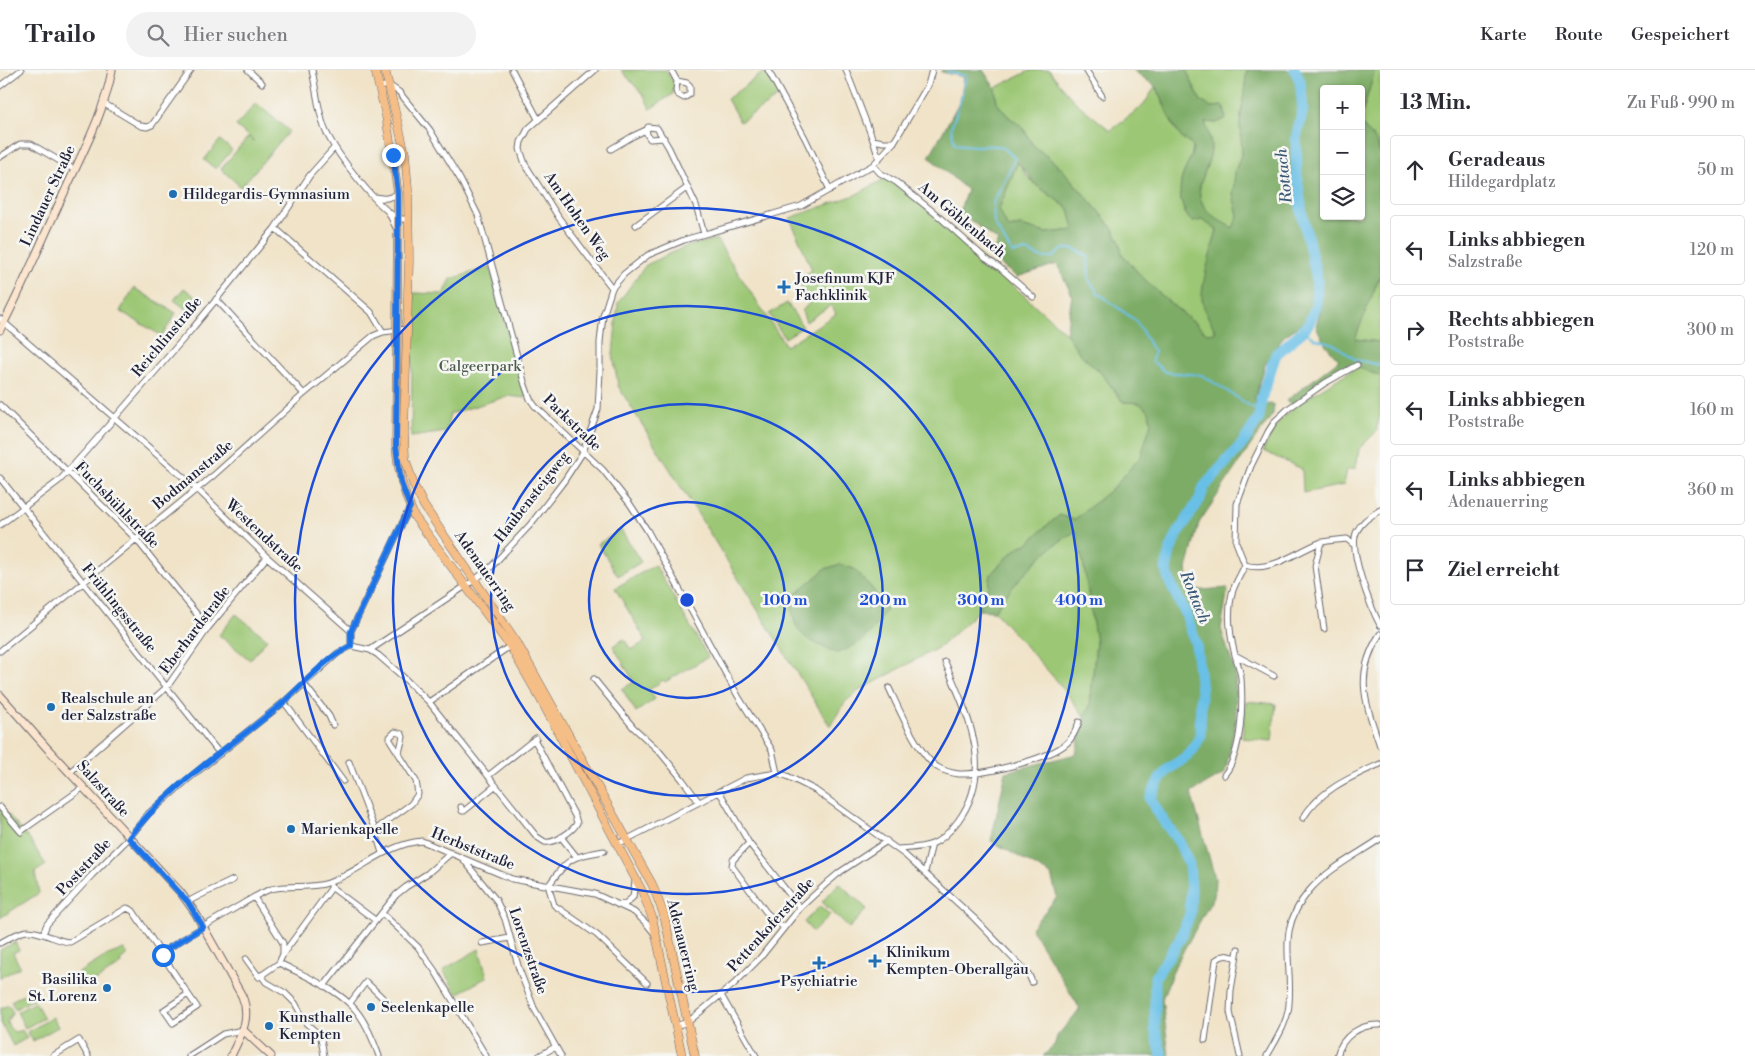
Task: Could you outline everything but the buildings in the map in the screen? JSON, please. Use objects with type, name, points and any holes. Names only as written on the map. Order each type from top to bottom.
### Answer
[{"type":"main road","name":"Adenauerring","points":[[375,70],[392,145],[398,193],[396,454],[401,483],[410,507],[424,530],[510,646],[636,878],[652,917],[682,1056]]},
{"type":"main road","name":"Adenauerring","points":[[385,70],[405,153],[408,189],[405,458],[414,486],[424,506],[436,526],[476,579],[521,648],[652,884],[664,915],[695,1056]]},
{"type":"street","points":[[0,86],[21,70]]},
{"type":"street","name":"Lindauer Straße","points":[[0,330],[2,321],[19,294],[93,132],[104,103],[112,70]]},
{"type":"street","points":[[104,103],[141,126],[147,127],[152,125],[191,70]]},
{"type":"street","points":[[248,70],[262,83]]},
{"type":"street","points":[[312,70],[324,127],[334,148],[386,208],[398,218],[409,220]]},
{"type":"street","points":[[512,70],[538,119]]},
{"type":"street","name":"Am Hohen Weg","points":[[595,70],[538,119],[524,135],[521,142],[521,155],[559,218],[612,288]]},
{"type":"street","points":[[671,70],[678,81]]},
{"type":"street","points":[[768,70],[806,138],[830,190]]},
{"type":"street","points":[[846,70],[874,140],[879,158]]},
{"type":"street","name":"Haubensteigweg","points":[[370,650],[466,586],[492,566],[530,525],[558,490],[583,452],[598,409],[602,316],[612,288],[624,274],[648,255],[684,240],[801,206],[873,165],[894,142],[928,85],[932,70]]},
{"type":"street","points":[[1086,70],[1102,96]]},
{"type":"street","points":[[380,87],[389,85]]},
{"type":"street","name":"Parkstraße","points":[[389,85],[399,92],[430,130],[456,172],[478,215],[530,399],[535,406],[603,470],[630,504],[647,530],[738,696],[772,750],[778,773]]},
{"type":"street","points":[[611,149],[646,130],[648,127],[657,128],[664,138],[696,205],[704,234]]},
{"type":"street","points":[[646,130],[650,139],[664,138]]},
{"type":"street","points":[[874,140],[894,142]]},
{"type":"street","points":[[0,157],[20,144],[31,144],[75,170]]},
{"type":"street","name":"Reichlinstraße","points":[[0,525],[68,472],[275,228],[310,175],[334,148]]},
{"type":"street","name":"Am Göhlenbach","points":[[873,165],[880,173],[896,182],[936,214],[985,258],[999,267],[1034,297]]},
{"type":"street","points":[[636,225],[688,187]]},
{"type":"street","points":[[374,196],[384,199],[398,193]]},
{"type":"street","points":[[386,208],[398,231]]},
{"type":"street","points":[[275,228],[371,312],[383,332]]},
{"type":"street","points":[[216,299],[304,394]]},
{"type":"street","name":"Westendstraße","points":[[2,321],[196,489],[267,557],[351,631]]},
{"type":"street","name":"Bodmanstraße","points":[[0,652],[196,489],[373,336],[383,332],[407,329]]},
{"type":"street","points":[[1224,775],[1230,768],[1234,757],[1239,731],[1241,676],[1230,634],[1232,594],[1245,565],[1236,542],[1237,504],[1251,466],[1275,421],[1289,408],[1325,383],[1357,365]]},
{"type":"street","name":"Fuchsbühlstraße","points":[[0,405],[136,539],[208,628]]},
{"type":"street","name":"Frühlingsstraße","points":[[0,478],[220,754]]},
{"type":"street","points":[[410,507],[351,631],[351,646],[370,650],[401,675],[429,702],[456,734],[495,786],[538,838],[544,842],[550,842],[574,829],[577,824],[575,816],[535,738],[488,776]]},
{"type":"street","points":[[1380,510],[1367,518],[1357,531],[1353,544],[1374,614],[1380,625]]},
{"type":"street","points":[[1245,565],[1262,567],[1275,564],[1321,542],[1347,539],[1353,544]]},
{"type":"street","points":[[1321,542],[1315,566],[1324,629]]},
{"type":"street","name":"Eberhardstraße","points":[[70,772],[167,687],[208,628],[267,557]]},
{"type":"street","points":[[1380,634],[1369,654],[1364,682],[1365,697],[1380,746]]},
{"type":"street","name":"Poststraße","points":[[43,934],[47,924],[129,838],[148,814],[284,702],[338,653],[351,646]]},
{"type":"street","points":[[429,702],[510,646]]},
{"type":"street","points":[[1235,655],[1274,676]]},
{"type":"street","points":[[898,850],[932,844],[952,828],[966,809],[978,772],[976,749],[969,720],[945,662]]},
{"type":"street","points":[[594,678],[633,727],[659,751],[699,802]]},
{"type":"street","points":[[304,684],[329,716],[333,725]]},
{"type":"street","points":[[889,688],[911,732],[926,756],[934,765],[948,772],[961,774],[978,772],[1026,762],[1048,755],[1068,743],[1076,732],[1079,722]]},
{"type":"street","name":"Salzstraße","points":[[0,695],[188,902],[244,1003],[246,1020],[243,1030]]},
{"type":"street","points":[[284,702],[343,781]]},
{"type":"street","points":[[375,830],[411,804],[418,794],[416,781],[398,753]]},
{"type":"street","points":[[349,762],[382,853]]},
{"type":"street","points":[[1303,818],[1312,804],[1322,796],[1340,784],[1380,764]]},
{"type":"street","points":[[618,844],[746,778],[778,773],[797,780],[815,790],[887,841],[925,872],[974,918],[1029,975],[1032,982]]},
{"type":"street","points":[[461,807],[464,812],[495,786]]},
{"type":"street","points":[[0,807],[22,831],[84,787]]},
{"type":"street","points":[[719,791],[749,843],[800,908]]},
{"type":"street","points":[[561,837],[576,856]]},
{"type":"street","points":[[1267,1056],[1285,1020],[1289,1005],[1287,941],[1294,914],[1311,889],[1326,876],[1380,838]]},
{"type":"street","name":"Herbststraße","points":[[326,884],[342,877],[382,853],[406,844],[422,841],[512,879],[595,894],[634,912],[646,922],[655,935]]},
{"type":"street","name":"Pettenkoferstraße","points":[[675,1026],[688,1022],[734,984],[760,958],[800,908],[840,872],[887,841]]},
{"type":"street","points":[[749,843],[733,860],[732,866],[766,912],[784,928]]},
{"type":"street","points":[[925,872],[932,844]]},
{"type":"street","points":[[604,851],[576,856],[561,868],[548,885],[554,905],[597,936],[647,983]]},
{"type":"street","points":[[324,986],[396,895],[428,873],[451,853]]},
{"type":"street","name":"Lorenzstraße","points":[[463,859],[496,900],[505,919],[519,969],[534,1008],[561,1056]]},
{"type":"street","points":[[617,905],[625,904],[634,897],[636,878]]},
{"type":"street","points":[[188,902],[233,880]]},
{"type":"street","points":[[161,953],[203,927],[272,889],[326,884],[375,920]]},
{"type":"street","points":[[246,959],[259,977],[279,963],[283,954],[332,887]]},
{"type":"street","points":[[254,898],[283,943],[283,954]]},
{"type":"street","points":[[0,943],[27,930],[34,930],[70,942],[127,908],[133,912],[197,1007],[173,1023],[164,1010],[188,994]]},
{"type":"street","points":[[382,913],[418,947],[435,971],[486,1056]]},
{"type":"street","points":[[482,943],[510,938]]},
{"type":"street","points":[[1238,949],[1231,990],[1230,1012],[1240,1056]]},
{"type":"street","points":[[1205,1040],[1216,960],[1222,955],[1236,958]]},
{"type":"street","points":[[279,963],[324,986],[350,1003],[362,1019],[379,1056]]},
{"type":"street","points":[[261,975],[266,982],[285,993],[295,1003],[306,1023],[316,1032],[322,1042],[324,1056]]},
{"type":"street","points":[[350,1003],[366,982],[388,1003]]},
{"type":"street","points":[[721,995],[756,1056]]},
{"type":"street","points":[[1337,1056],[1344,1041],[1351,1034],[1368,1026],[1380,1025]]},
{"type":"street","points":[[189,1056],[223,1034],[243,1030]]},
{"type":"street","points":[[231,1056],[243,1030]]},
{"type":"street","points":[[243,1030],[271,1056]]},
{"type":"street","points":[[53,1056],[79,1040],[88,1056]]},
{"type":"street","points":[[539,1056],[555,1047]]},
{"type":"green space","points":[[621,70],[666,70],[674,83],[673,94],[650,109],[645,97]]},
{"type":"green space","points":[[941,70],[983,70],[995,88],[997,103],[1008,116],[1023,128],[1033,145],[1061,168],[1095,207],[1113,229],[1119,241],[1122,254],[1141,276],[1171,304],[1207,333],[1216,332],[1206,312],[1202,292],[1217,230],[1202,220],[1193,222],[1186,214],[1181,196],[1181,183],[1193,147],[1186,140],[1182,139],[1169,117],[1156,87],[1133,70],[1186,70],[1201,101],[1211,107],[1224,106],[1226,119],[1216,123],[1205,122],[1211,149],[1200,186],[1200,194],[1204,207],[1214,217],[1233,228],[1238,216],[1233,194],[1235,172],[1242,152],[1240,123],[1247,70],[1375,70],[1365,104],[1365,85],[1320,85],[1320,220],[1365,220],[1365,128],[1377,142],[1380,154],[1378,190],[1380,197],[1380,275],[1355,339],[1380,342],[1380,376],[1349,364],[1290,405],[1286,401],[1339,360],[1325,344],[1316,326],[1321,307],[1313,310],[1306,321],[1283,337],[1265,365],[1255,398],[1257,414],[1268,404],[1274,405],[1273,414],[1199,523],[1187,569],[1190,591],[1228,588],[1221,629],[1235,672],[1236,721],[1225,773],[1191,793],[1215,878],[1214,896],[1175,966],[1162,999],[1169,1056],[1043,1056],[1055,1044],[1057,1036],[1080,1009],[1031,928],[1057,897],[1051,875],[991,841],[1006,772],[1076,754],[1084,716],[1090,706],[1096,642],[1076,531],[1041,556],[1021,577],[994,611],[979,610],[980,596],[988,589],[991,574],[1020,546],[1027,544],[1060,515],[1074,520],[1113,488],[1141,456],[1151,423],[1149,411],[1139,403],[1123,402],[1101,373],[1080,354],[1066,333],[1072,295],[1057,264],[1017,277],[990,257],[998,241],[959,212],[967,190],[929,157],[960,101],[964,77],[941,72]],"holes":[[[1018,162],[1036,185],[1069,209],[1074,230],[1046,233],[1021,226],[1008,228],[999,209]]]},
{"type":"green space","points":[[1031,70],[1049,70],[1074,101],[1110,130],[1143,106],[1155,87],[1174,127],[1193,147],[1181,183],[1181,202],[1183,208],[1193,222],[1202,220],[1217,229],[1204,284],[1207,314],[1216,332],[1207,333],[1171,304],[1141,276],[1122,254],[1119,241],[1113,229],[1095,207],[1061,168],[1033,145],[1023,128],[1008,116],[997,103],[995,88]]},
{"type":"green space","points":[[1186,70],[1247,70],[1240,123],[1242,152],[1235,172],[1233,194],[1238,216],[1233,228],[1214,217],[1204,207],[1200,194],[1200,186],[1211,149],[1205,122],[1216,123],[1225,119],[1224,106],[1211,107],[1201,101]]},
{"type":"green space","points":[[1375,70],[1380,70],[1380,154],[1377,142],[1365,128],[1365,104]]},
{"type":"green space","points":[[765,71],[780,96],[740,122],[727,99]]},
{"type":"green space","points":[[256,103],[289,131],[241,187],[221,169],[248,137],[254,141],[236,126]]},
{"type":"green space","points":[[220,140],[232,150],[216,169],[204,160]]},
{"type":"green space","points":[[1018,161],[1026,175],[1036,185],[1069,209],[1075,230],[1046,233],[1021,226],[1008,228],[999,209]]},
{"type":"green space","points":[[888,177],[1066,333],[1080,354],[1101,373],[1123,402],[1139,403],[1149,410],[1151,423],[1142,456],[1113,488],[1074,520],[1060,515],[1027,544],[1020,546],[991,574],[988,589],[980,596],[979,610],[941,646],[857,692],[845,702],[830,726],[618,386],[613,354],[618,303],[646,265],[682,248],[716,239],[786,346],[836,314],[831,305],[806,322],[802,311],[809,303],[797,280],[812,270],[790,218],[855,195]],"holes":[[[825,569],[854,569],[871,587],[886,609],[792,598]]]},
{"type":"green space","name":"Calgeerpark","points":[[490,267],[526,398],[508,396],[450,414],[446,432],[411,437],[413,293],[444,294],[451,279]]},
{"type":"green space","points":[[1380,275],[1380,342],[1354,339]]},
{"type":"green space","points":[[134,288],[176,313],[162,336],[120,311]]},
{"type":"green space","points":[[184,288],[202,302],[192,314],[174,300]]},
{"type":"green space","points":[[787,303],[803,327],[785,338],[769,314]]},
{"type":"green space","points":[[1357,367],[1380,376],[1380,415],[1376,432],[1359,449],[1356,468],[1347,470],[1344,485],[1303,493],[1302,469],[1263,451],[1275,428],[1287,414],[1305,399]]},
{"type":"green space","points":[[621,530],[641,562],[618,576],[598,544]]},
{"type":"green space","points":[[1076,530],[1096,642],[1090,706],[1084,716],[1057,681],[994,611],[1027,569],[1049,549]]},
{"type":"green space","points":[[840,564],[854,569],[871,587],[886,609],[866,637],[837,653],[809,640],[803,635],[795,621],[791,598],[825,569]]},
{"type":"green space","points":[[655,565],[708,657],[665,682],[663,680],[649,690],[655,699],[636,712],[622,689],[634,682],[613,646],[624,639],[631,650],[646,641],[615,588]]},
{"type":"green space","points":[[236,614],[267,639],[250,660],[219,635]]},
{"type":"green space","points":[[1246,701],[1276,704],[1272,741],[1242,738]]},
{"type":"green space","points":[[0,805],[30,840],[46,865],[35,872],[39,893],[0,918]]},
{"type":"green space","points":[[839,883],[867,909],[849,928],[822,902]]},
{"type":"green space","points":[[820,906],[830,915],[813,932],[804,922]]},
{"type":"green space","points":[[15,942],[19,950],[13,953],[20,967],[0,978],[0,950]]},
{"type":"green space","points":[[124,949],[128,955],[120,961],[122,964],[89,985],[87,983],[78,988],[69,979],[108,955]]},
{"type":"green space","points":[[479,949],[487,977],[457,994],[443,970]]},
{"type":"green space","points":[[37,987],[41,995],[15,1009],[11,1001]]},
{"type":"green space","points":[[35,1002],[44,1018],[25,1028],[17,1012]]},
{"type":"green space","points":[[8,1005],[13,1012],[7,1021],[9,1027],[14,1032],[22,1030],[27,1038],[13,1046],[0,1021],[0,1009]]},
{"type":"green space","points":[[53,1017],[58,1027],[33,1041],[27,1032]]},
{"type":"waterway","name":"Rottach","points":[[1162,1056],[1155,1029],[1155,977],[1180,939],[1190,914],[1191,889],[1189,864],[1179,842],[1150,799],[1158,782],[1167,770],[1186,757],[1194,748],[1200,736],[1201,691],[1196,644],[1186,614],[1171,585],[1166,570],[1170,551],[1177,535],[1200,499],[1204,487],[1243,443],[1259,418],[1262,396],[1276,354],[1303,331],[1309,323],[1316,306],[1317,279],[1302,214],[1297,177],[1296,138],[1303,109],[1300,81],[1295,70]]},
{"type":"waterway","points":[[947,72],[966,76],[961,99],[951,128],[955,144],[999,146],[1015,159],[993,203],[994,223],[1012,253],[1026,251],[1042,258],[1053,257],[1063,249],[1074,249],[1088,256],[1089,280],[1098,293],[1136,321],[1154,352],[1152,361],[1165,372],[1202,375],[1261,413]]},
{"type":"waterway","points":[[1303,331],[1316,339],[1334,344],[1356,360],[1380,365]]},
{"type":"place","name":"Hildegardis-Gymnasium","points":[[173,194]]},
{"type":"place","name":"Josefinum KJF Fachklinik","points":[[784,287]]},
{"type":"place","name":"Realschule an der Salzstraße","points":[[51,707]]},
{"type":"place","name":"Marienkapelle","points":[[291,829]]},
{"type":"place","name":"Klinikum Kempten-Oberallgäu","points":[[875,961]]},
{"type":"place","name":"Psychiatrie","points":[[819,963]]},
{"type":"place","name":"Basilika St. Lorenz","points":[[107,988]]},
{"type":"place","name":"Seelenkapelle","points":[[371,1007]]},
{"type":"place","name":"Kunsthalle Kempten","points":[[269,1026]]},
{"type":"route","points":[[163,955],[161,953],[203,927],[188,902],[129,838],[148,814],[172,792],[284,702],[338,653],[351,646],[351,631],[410,507],[401,483],[396,446],[398,193],[393,155]]}]
